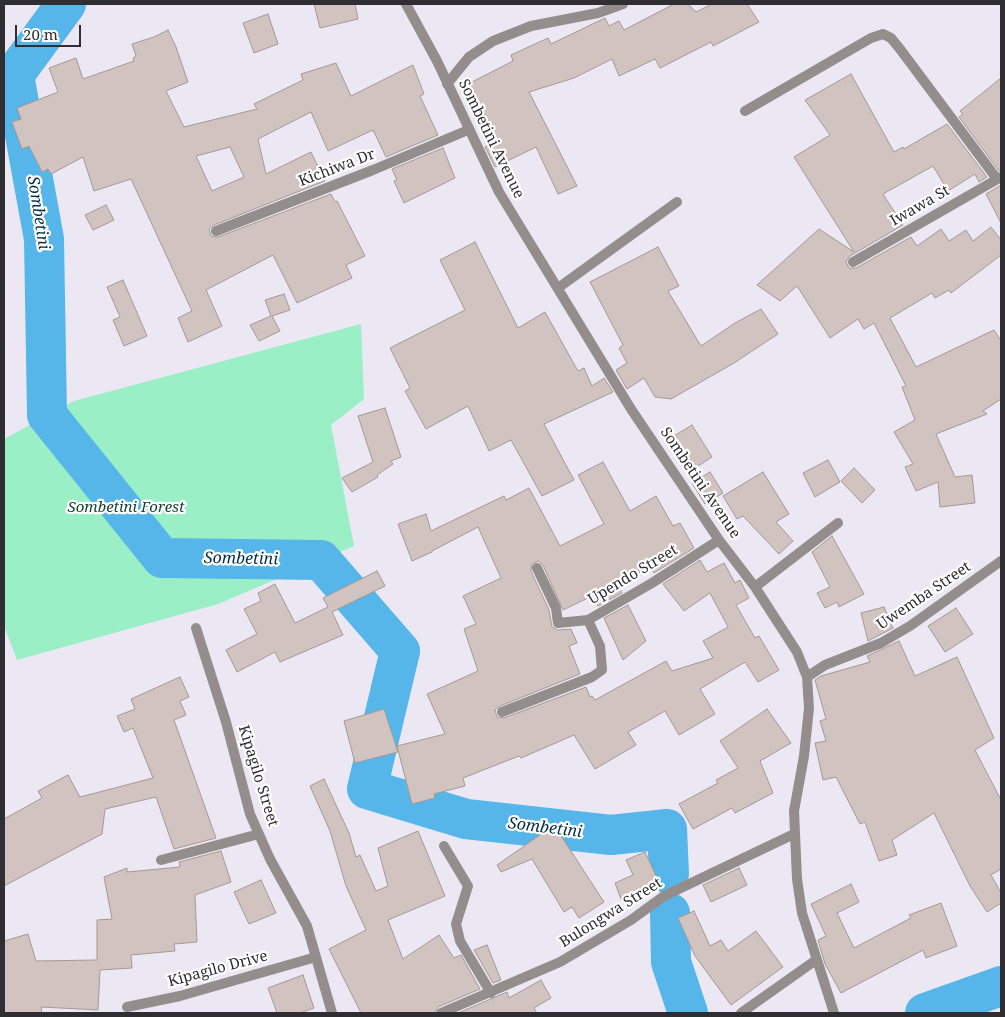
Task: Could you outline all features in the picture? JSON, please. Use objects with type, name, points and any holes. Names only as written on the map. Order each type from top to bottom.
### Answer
[{"type":"street","name":"Sombetini Avenue","points":[[406,4],[438,61],[468,130],[499,192],[631,409],[719,540],[755,587],[797,652],[807,677],[809,708],[804,756],[794,811],[794,834],[802,913],[834,1013]]},
{"type":"street","points":[[447,84],[469,57],[493,41],[531,26],[598,13],[623,4]]},
{"type":"street","points":[[745,111],[871,38],[883,34],[891,38],[900,49],[999,178]]},
{"type":"street","name":"Kichiwa Dr","points":[[216,230],[373,170],[468,130]]},
{"type":"street","name":"Iwawa St","points":[[854,262],[999,178]]},
{"type":"street","points":[[558,288],[677,202]]},
{"type":"street","points":[[755,587],[838,523]]},
{"type":"street","name":"Upendo Street","points":[[537,568],[556,608],[558,623],[588,620],[652,583],[719,540]]},
{"type":"street","name":"Uwemba Street","points":[[807,677],[825,666],[881,643],[910,626],[1001,561]]},
{"type":"street","points":[[502,712],[592,677],[602,670],[600,646],[588,620]]},
{"type":"street","name":"Kipagilo Street","points":[[196,628],[226,722],[250,814],[270,859],[298,907],[306,926],[332,1013]]},
{"type":"street","points":[[161,860],[259,834]]},
{"type":"street","name":"Bulongwa Street","points":[[441,1013],[560,962],[631,920],[664,896],[794,834]]},
{"type":"street","points":[[444,846],[468,886],[456,924],[460,941],[491,992]]},
{"type":"street","name":"Kipagilo Drive","points":[[127,1006],[180,996],[316,957]]},
{"type":"street","points":[[741,1013],[816,960]]},
{"type":"green space","name":"Sombetini Forest","points":[[361,324],[364,399],[331,425],[354,546],[218,604],[17,660],[4,626],[4,439],[74,401]]},
{"type":"building","points":[[314,4],[355,4],[358,19],[320,28]]},
{"type":"building","points":[[674,4],[688,4],[696,12],[712,4],[747,4],[759,22],[713,46],[711,42],[660,68],[655,59],[619,76],[612,59],[574,78],[529,92],[577,186],[558,194],[536,147],[495,167],[485,147],[497,141],[470,83],[513,61],[511,55],[548,38],[551,44],[605,18],[609,26],[619,21],[624,30]]},
{"type":"building","points":[[268,14],[278,44],[254,53],[243,23]]},
{"type":"building","points":[[168,30],[188,82],[166,91],[184,127],[257,109],[254,104],[303,80],[301,74],[336,63],[351,96],[413,65],[424,94],[420,96],[438,135],[386,157],[373,130],[328,151],[311,112],[258,139],[266,174],[311,152],[325,181],[214,225],[209,229],[211,236],[218,237],[331,194],[335,202],[337,201],[365,256],[346,265],[352,278],[297,303],[273,255],[206,290],[222,326],[188,342],[178,318],[192,311],[131,179],[94,191],[83,157],[51,174],[48,169],[42,172],[29,146],[22,149],[12,122],[21,119],[17,108],[58,92],[49,68],[76,58],[83,79],[134,61],[133,58],[136,56],[132,44]],"holes":[[[230,147],[244,177],[212,191],[196,156]]]},
{"type":"building","points":[[851,74],[894,152],[903,147],[904,149],[947,124],[987,177],[979,182],[975,174],[948,191],[933,166],[883,194],[903,225],[850,256],[846,262],[849,268],[856,268],[911,237],[917,246],[941,229],[949,241],[966,230],[973,241],[991,227],[1001,240],[1001,255],[951,293],[949,290],[935,298],[932,293],[890,318],[916,367],[994,330],[1001,341],[1001,399],[983,411],[987,414],[936,434],[955,477],[972,475],[975,503],[940,507],[938,482],[916,491],[905,467],[913,464],[894,432],[915,420],[902,387],[906,386],[874,323],[864,329],[858,319],[830,338],[797,286],[780,301],[757,285],[819,229],[854,252],[794,157],[830,135],[805,100]]},
{"type":"building","points":[[1001,78],[1001,170],[999,171],[959,117],[963,114],[960,111]]},
{"type":"building","points":[[443,148],[455,178],[404,203],[394,181],[397,180],[392,169]]},
{"type":"building","points":[[1001,185],[1001,223],[986,194]]},
{"type":"building","points":[[106,205],[114,220],[93,230],[85,215]]},
{"type":"building","points":[[475,242],[518,328],[545,312],[578,371],[584,368],[592,386],[604,378],[613,392],[544,424],[574,480],[542,496],[511,440],[489,451],[468,406],[426,429],[405,391],[410,388],[390,348],[465,310],[440,260]]},
{"type":"building","points":[[658,247],[679,286],[668,291],[701,346],[735,323],[761,309],[778,334],[734,363],[671,399],[655,397],[644,378],[627,389],[616,370],[627,363],[619,348],[623,345],[590,282]]},
{"type":"building","points":[[123,280],[147,336],[124,346],[113,320],[120,317],[107,287]]},
{"type":"building","points":[[284,294],[290,310],[272,316],[280,331],[259,341],[250,325],[271,316],[265,300]]},
{"type":"building","points":[[385,408],[401,457],[391,461],[393,464],[377,475],[378,477],[352,492],[342,478],[373,462],[358,416]]},
{"type":"building","points":[[692,425],[712,457],[695,468],[674,436]]},
{"type":"building","points":[[828,460],[840,482],[815,497],[803,473]]},
{"type":"building","points":[[603,462],[630,511],[656,496],[673,526],[680,523],[694,548],[654,573],[650,567],[617,584],[622,593],[598,606],[592,596],[563,610],[543,565],[538,561],[532,564],[531,571],[549,610],[552,627],[558,630],[571,629],[577,643],[569,646],[580,674],[500,706],[495,710],[497,717],[504,718],[586,687],[590,697],[592,696],[595,700],[666,661],[672,671],[713,658],[703,641],[728,627],[710,593],[684,611],[663,584],[700,560],[707,572],[724,563],[735,583],[740,580],[749,598],[736,605],[755,638],[759,636],[779,670],[758,682],[745,662],[700,689],[715,714],[679,735],[665,711],[628,732],[636,745],[595,769],[574,735],[521,758],[519,756],[463,778],[465,786],[434,794],[435,798],[412,804],[397,746],[445,734],[427,694],[478,671],[464,629],[476,624],[463,596],[501,578],[478,527],[412,561],[398,524],[426,514],[431,531],[504,496],[506,500],[529,488],[560,546],[604,524],[578,475]]},
{"type":"building","points":[[854,468],[875,490],[862,503],[841,481]]},
{"type":"building","points":[[710,472],[723,493],[705,504],[692,483]]},
{"type":"building","points":[[763,472],[789,514],[776,522],[793,541],[779,554],[743,516],[737,519],[723,496]]},
{"type":"building","points":[[832,536],[864,594],[839,607],[837,602],[825,608],[817,593],[830,587],[812,552]]},
{"type":"building","points":[[377,571],[385,586],[332,612],[343,635],[280,662],[275,652],[237,672],[226,650],[257,634],[244,609],[261,601],[258,593],[275,584],[295,623],[328,607],[323,598]]},
{"type":"building","points":[[628,605],[646,641],[623,660],[604,618]]},
{"type":"building","points":[[884,607],[893,628],[868,641],[861,613]]},
{"type":"building","points":[[956,608],[973,634],[945,652],[928,626]]},
{"type":"building","points":[[899,641],[915,676],[957,657],[994,738],[975,750],[1001,800],[1001,869],[991,875],[1001,893],[1001,903],[987,912],[970,886],[934,813],[892,840],[897,855],[879,861],[865,822],[860,824],[836,777],[823,780],[815,743],[826,741],[820,721],[826,719],[815,680],[821,676],[870,662],[867,656]]},
{"type":"building","points":[[180,677],[189,697],[180,701],[186,715],[174,720],[216,838],[174,849],[156,797],[105,809],[102,834],[4,886],[4,819],[42,798],[38,791],[68,775],[80,797],[153,778],[133,728],[124,732],[117,716],[135,709],[131,699]]},
{"type":"building","points":[[384,709],[398,752],[355,763],[344,721]]},
{"type":"building","points":[[767,709],[791,743],[760,761],[773,793],[735,813],[732,808],[693,829],[679,804],[718,783],[716,780],[738,768],[720,741]]},
{"type":"building","points":[[324,779],[349,833],[356,857],[360,855],[376,891],[388,886],[378,848],[418,831],[445,896],[388,920],[403,959],[439,935],[454,958],[461,955],[480,989],[438,1007],[434,1013],[361,1013],[329,949],[366,930],[346,886],[330,831],[310,786]]},
{"type":"building","points":[[554,825],[604,902],[579,918],[572,907],[564,912],[532,859],[501,872],[497,865]]},
{"type":"building","points":[[221,851],[231,882],[195,895],[197,942],[174,944],[175,951],[131,955],[132,968],[100,970],[98,1010],[41,1007],[42,1013],[4,1013],[4,941],[28,934],[36,961],[97,960],[97,920],[112,919],[104,877],[127,868],[127,872],[180,867],[179,862]]},
{"type":"building","points":[[645,852],[659,882],[621,899],[615,883],[633,875],[626,860]]},
{"type":"building","points":[[739,868],[747,885],[711,902],[703,885]]},
{"type":"building","points":[[261,880],[276,913],[249,924],[234,892]]},
{"type":"building","points":[[851,884],[859,902],[837,913],[854,948],[911,918],[909,915],[941,903],[957,946],[926,958],[923,950],[841,993],[825,964],[818,940],[826,936],[811,904]]},
{"type":"building","points":[[694,911],[710,946],[721,940],[728,951],[756,931],[783,967],[731,1005],[695,956],[678,918]]},
{"type":"building","points":[[487,945],[501,980],[493,983],[474,950]]},
{"type":"building","points":[[303,975],[314,1008],[300,1013],[277,1013],[268,988]]},
{"type":"building","points":[[541,980],[551,998],[534,1008],[537,1013],[458,1013],[507,992],[509,998]]},
{"type":"waterway","name":"Sombetini","points":[[66,4],[14,75],[44,239],[47,415],[162,558],[321,560],[400,651],[367,789],[466,819],[611,835],[667,829],[669,874]]},
{"type":"waterway","name":"Sombetini","points":[[670,913],[671,962],[688,1013]]},
{"type":"waterway","name":"Sombetini","points":[[925,1013],[1001,986]]}]
